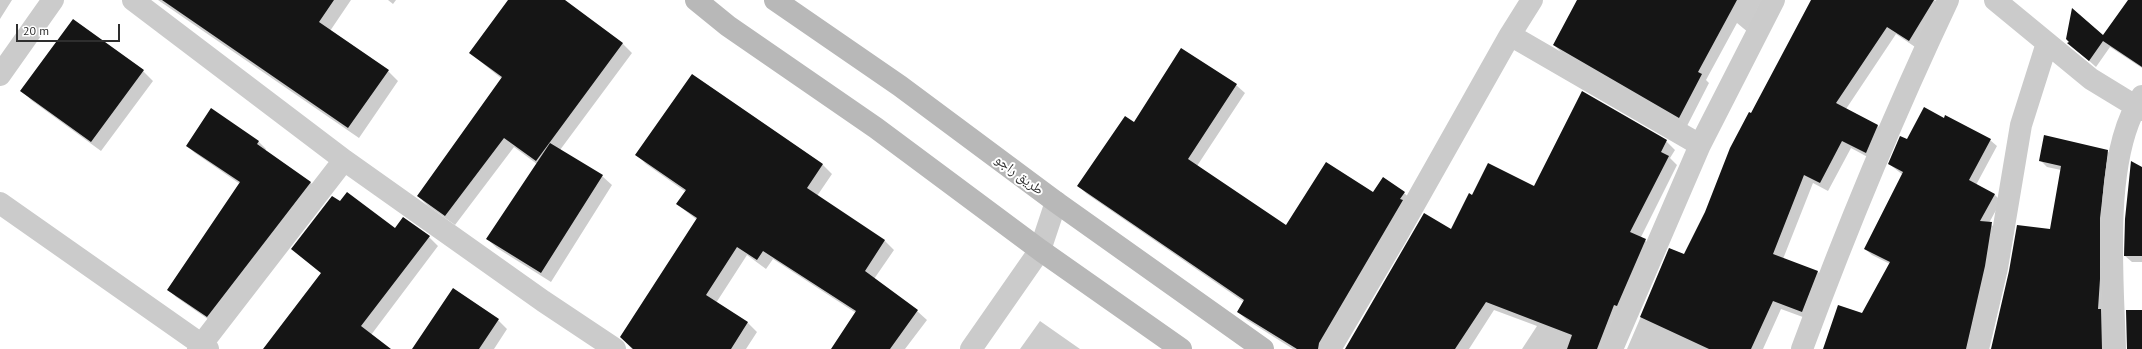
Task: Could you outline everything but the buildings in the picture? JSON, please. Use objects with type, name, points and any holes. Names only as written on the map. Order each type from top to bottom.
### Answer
[{"type":"main road","points":[[696,0],[728,26],[876,128],[1040,250],[1181,349]]},
{"type":"main road","name":"طريق راجو","points":[[775,0],[900,86],[1056,202],[1263,349]]},
{"type":"street","points":[[0,75],[53,0]]},
{"type":"street","points":[[133,0],[344,160],[603,345]]},
{"type":"street","points":[[1330,349],[1396,237],[1510,35],[1532,0]]},
{"type":"street","points":[[1612,349],[1700,145],[1774,0]]},
{"type":"street","points":[[1802,349],[1828,278],[1905,91],[1948,0]]},
{"type":"street","points":[[1995,0],[2091,79],[2140,104],[2118,156],[2112,232],[2115,349]]},
{"type":"street","points":[[1510,35],[1700,145]]},
{"type":"street","points":[[1978,349],[1997,268],[2021,125],[2047,43]]},
{"type":"street","points":[[0,203],[203,347],[344,160]]},
{"type":"street","points":[[971,349],[1040,250],[1056,202]]}]
